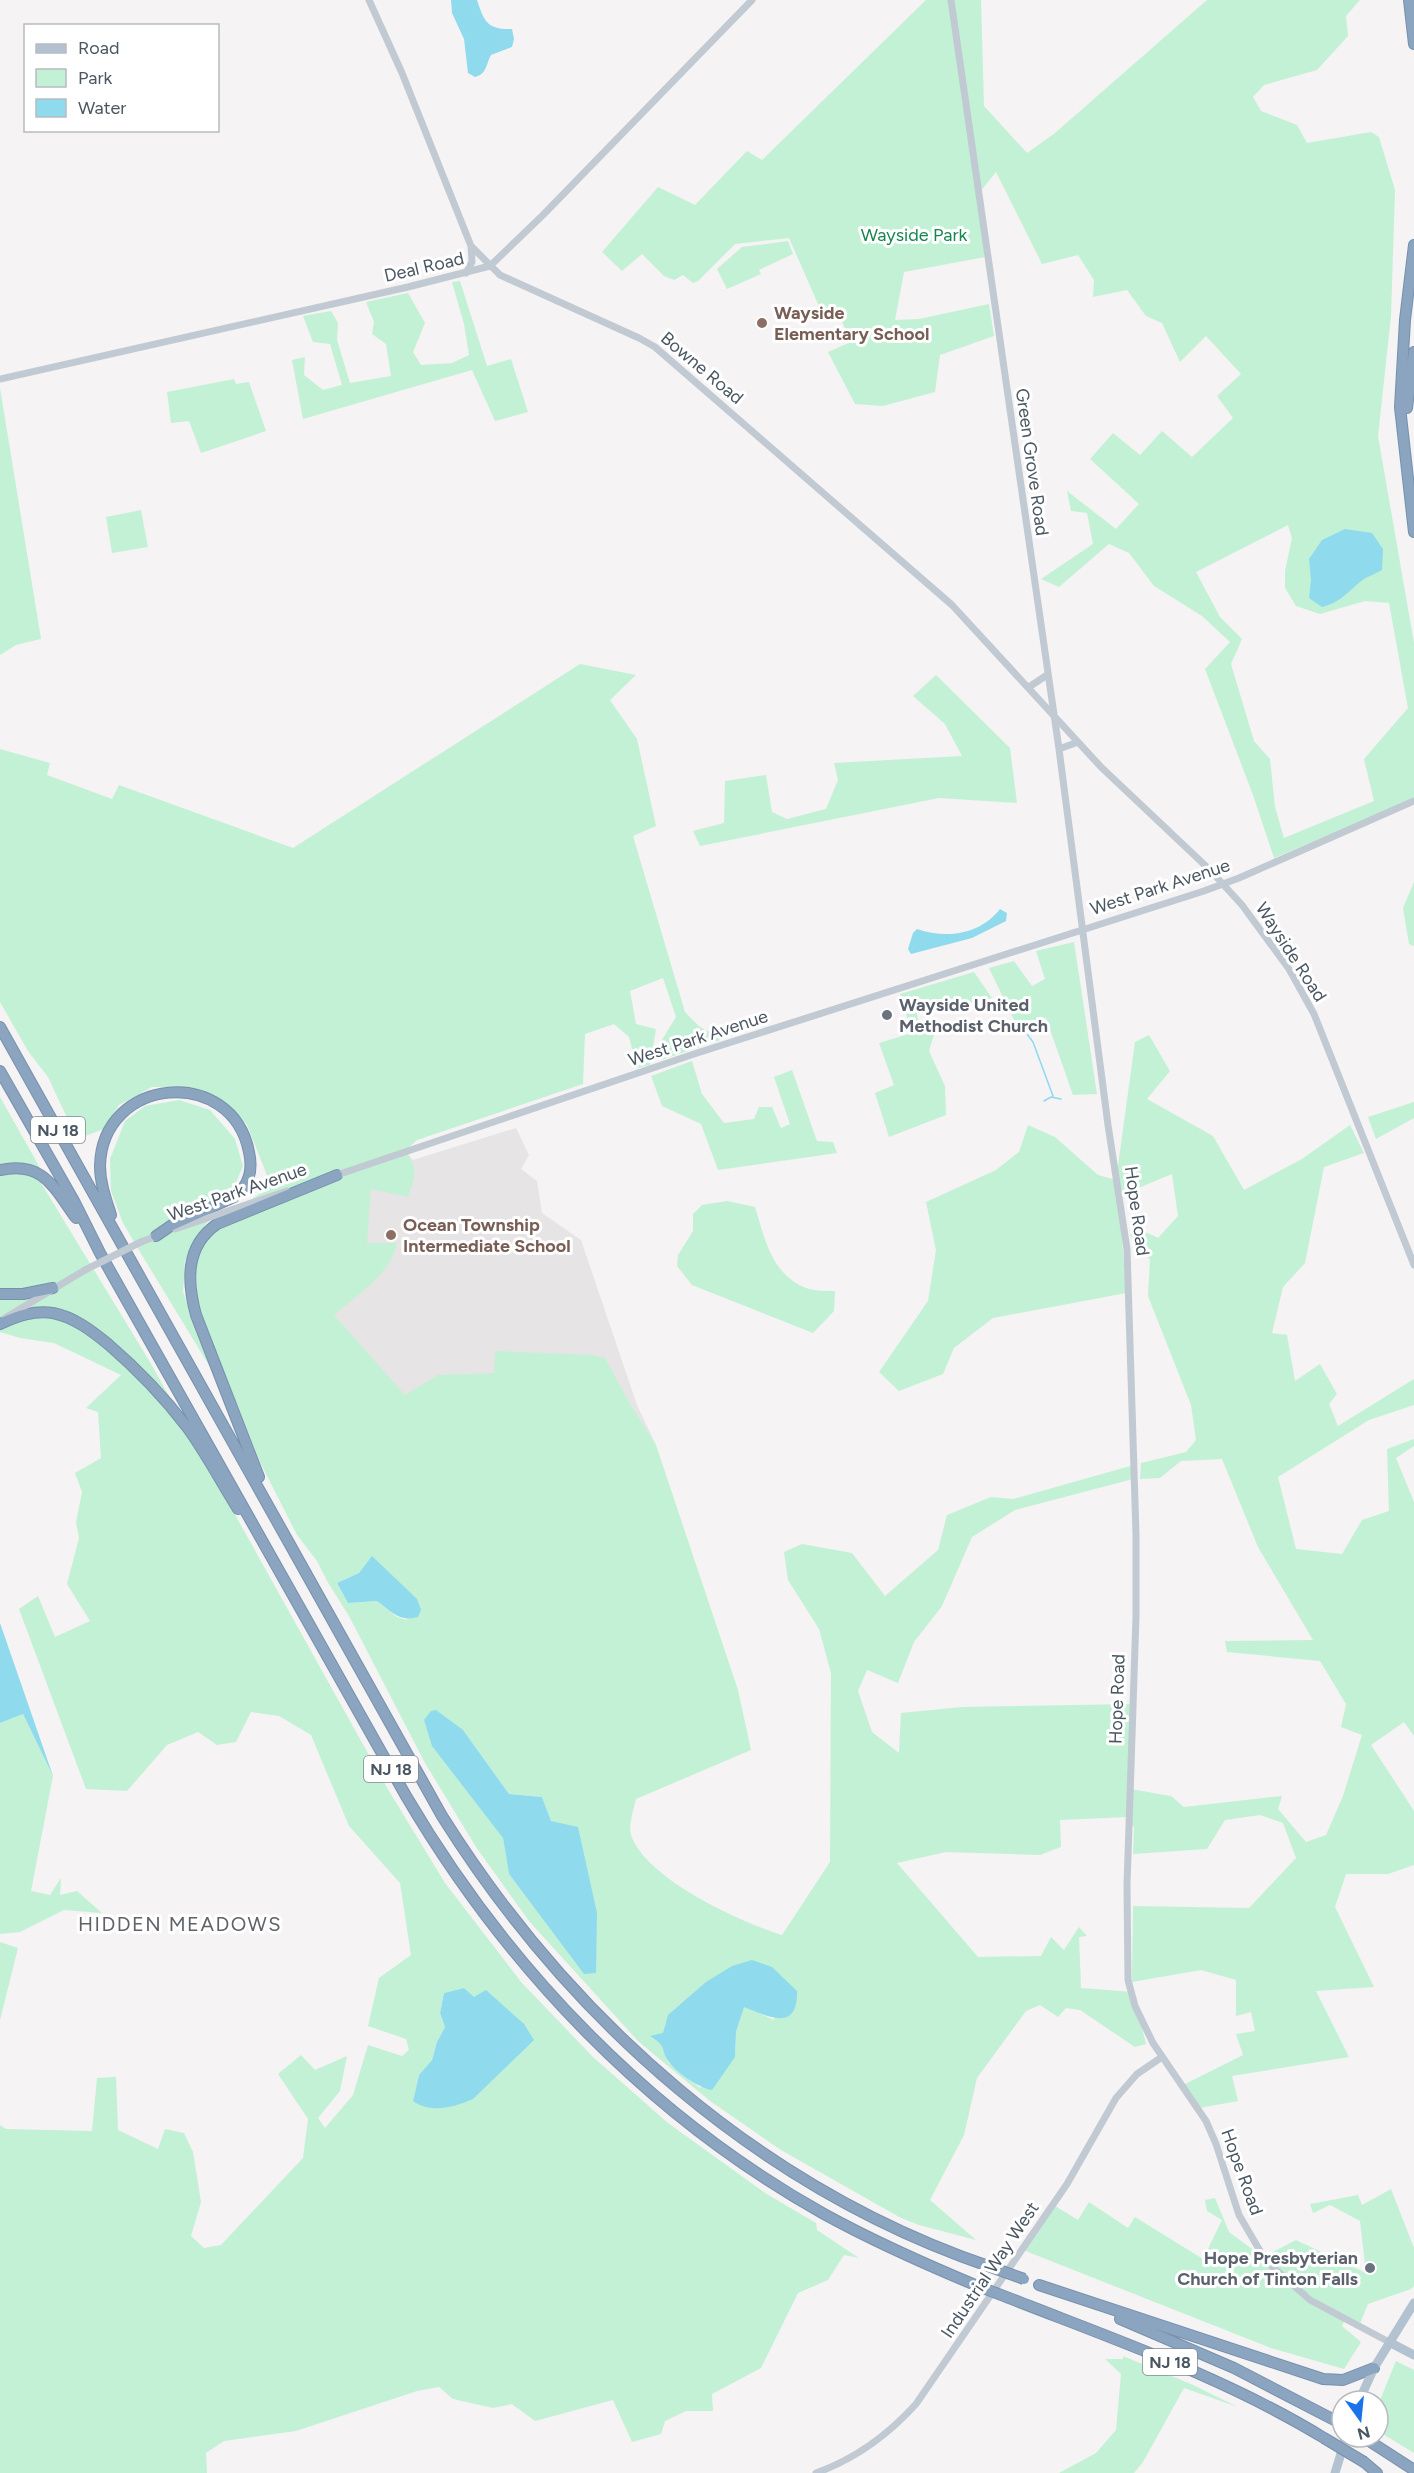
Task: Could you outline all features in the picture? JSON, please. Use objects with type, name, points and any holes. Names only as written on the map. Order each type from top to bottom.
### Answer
[{"type":"highway","points":[[1409,0],[1414,44]]},
{"type":"highway","points":[[1414,245],[1400,407],[1414,532]]},
{"type":"highway","points":[[1405,449],[1414,352]]},
{"type":"highway","name":"NJ 18","points":[[0,1027],[442,1816],[493,1893],[576,1992],[621,2038],[667,2079],[749,2142],[867,2214],[944,2249],[1185,2345],[1330,2418]]},
{"type":"highway","name":"NJ 18","points":[[0,1071],[74,1201],[93,1241],[406,1796],[446,1861],[493,1927],[580,2026],[658,2099],[749,2167],[804,2202],[861,2234],[980,2287],[1161,2357],[1254,2400],[1324,2438],[1373,2469]]},
{"type":"highway","points":[[117,1233],[100,1175],[102,1152],[109,1131],[125,1111],[145,1097],[168,1092],[193,1093],[218,1105],[237,1124],[249,1150],[250,1174],[242,1191],[234,1197],[172,1225],[156,1236]]},
{"type":"highway","points":[[0,1170],[26,1169],[50,1180],[93,1241]]},
{"type":"highway","points":[[269,1505],[196,1315],[190,1288],[190,1263],[200,1240],[217,1224],[337,1175]]},
{"type":"highway","points":[[0,1294],[23,1294],[52,1288]]},
{"type":"highway","points":[[0,1322],[32,1312],[58,1314],[89,1329],[117,1352],[154,1388],[186,1427],[294,1597]]},
{"type":"highway","points":[[1039,2285],[1323,2379],[1343,2380],[1374,2368]]},
{"type":"highway","points":[[1382,2449],[1414,2470]]},
{"type":"main road","points":[[1364,2389],[1374,2368],[1414,2303]]},
{"type":"main road","name":"Hope Road","points":[[1389,2342],[1414,2355]]},
{"type":"main road","points":[[1335,2473],[1342,2449]]},
{"type":"street","name":"Bowne Road","points":[[369,0],[402,73],[471,246],[490,266],[500,275],[655,347],[952,605],[1053,713]]},
{"type":"street","name":"Deal Road","points":[[0,379],[490,266],[543,215],[752,0]]},
{"type":"street","name":"Green Grove Road","points":[[951,0],[1059,749],[1082,929]]},
{"type":"street","points":[[466,273],[472,262],[471,246]]},
{"type":"street","points":[[1029,687],[1047,675]]},
{"type":"street","name":"Wayside Road","points":[[1053,713],[1122,788],[1223,884],[1264,933],[1307,1000],[1414,1265]]},
{"type":"street","points":[[1059,749],[1078,742]]},
{"type":"street","name":"West Park Avenue","points":[[0,1322],[52,1288],[141,1242],[218,1213],[705,1051],[1223,884],[1414,801]]},
{"type":"street","name":"Hope Road","points":[[1082,929],[1125,1229],[1130,1304],[1136,1605],[1127,1885],[1127,1973],[1135,2006],[1162,2056],[1206,2121],[1216,2144],[1239,2215],[1266,2262],[1310,2300],[1389,2342]]},
{"type":"street","name":"Industrial Way West","points":[[816,2473],[838,2464],[868,2446],[892,2428],[916,2404],[1067,2184],[1116,2098],[1137,2074],[1162,2056]]},
{"type":"shaded area","name":"Ocean Township Intermediate School","points":[[242,1119],[405,1151],[413,1160],[516,1128],[529,1155],[521,1169],[537,1181],[542,1213],[581,1240],[637,1405],[656,1445],[260,1462],[212,1230],[271,1185],[248,1125]]},
{"type":"green space","name":"Wayside Park","points":[[926,0],[981,0],[984,106],[1027,153],[1055,133],[1207,0],[1360,0],[1346,16],[1348,36],[1317,70],[1264,85],[1253,97],[1261,111],[1297,125],[1307,143],[1371,132],[1379,137],[1395,190],[1391,316],[1378,436],[1414,643],[1414,799],[1274,858],[1253,795],[1205,669],[1230,642],[1202,616],[1154,586],[1129,553],[1109,544],[1059,587],[1041,579],[1093,544],[1087,513],[1071,511],[1067,491],[1116,529],[1139,504],[1090,459],[1113,433],[1140,455],[1162,431],[1192,457],[1233,418],[1217,396],[1241,374],[1206,336],[1180,362],[1162,323],[1146,316],[1127,290],[1093,297],[1094,280],[1078,255],[1042,264],[996,172],[980,192],[985,257],[904,272],[895,320],[919,319],[989,304],[994,336],[940,355],[935,392],[883,406],[855,404],[828,352],[851,342],[840,317],[826,322],[789,238],[735,244],[698,281],[693,283],[683,275],[674,280],[664,276],[642,254],[622,271],[602,252],[658,187],[695,205],[747,151],[762,160]],"holes":[[[1288,525],[1292,538],[1285,571],[1285,588],[1296,606],[1320,614],[1365,601],[1389,603],[1408,708],[1364,759],[1374,801],[1284,838],[1275,807],[1270,759],[1254,741],[1231,664],[1242,639],[1220,617],[1196,572]]]},
{"type":"green space","points":[[788,241],[793,254],[759,270],[761,274],[727,289],[717,269],[742,247]]},
{"type":"green space","points":[[460,281],[487,366],[511,359],[528,412],[495,421],[472,370],[303,419],[292,360],[305,357],[304,375],[323,390],[342,385],[330,344],[313,342],[303,316],[331,311],[338,323],[337,340],[350,383],[391,376],[386,344],[372,334],[374,322],[366,302],[408,293],[425,323],[413,352],[421,365],[452,363],[469,355],[464,324],[452,282]]},
{"type":"green space","points":[[234,379],[236,384],[249,382],[266,431],[201,453],[189,421],[171,423],[167,392]]},
{"type":"green space","points":[[0,388],[41,639],[16,645],[0,655]]},
{"type":"green space","points":[[141,510],[148,547],[112,553],[106,517]]},
{"type":"green space","points":[[580,664],[636,675],[610,700],[637,739],[656,826],[633,836],[685,1012],[700,1027],[723,1039],[661,1060],[660,1043],[676,1017],[663,978],[630,991],[636,1024],[656,1029],[650,1065],[637,1068],[629,1037],[614,1024],[585,1034],[583,1084],[417,1140],[405,1151],[414,1168],[408,1197],[371,1189],[367,1243],[397,1243],[394,1254],[388,1265],[372,1283],[334,1315],[405,1395],[438,1375],[494,1373],[495,1351],[592,1355],[605,1358],[656,1445],[738,1690],[751,1750],[636,1799],[631,1835],[640,1851],[674,1883],[720,1909],[782,1935],[830,1862],[831,1673],[819,1629],[788,1580],[784,1552],[802,1544],[852,1553],[885,1596],[938,1550],[947,1515],[991,1497],[1013,1499],[1134,1465],[1133,1479],[1015,1510],[972,1537],[942,1606],[914,1642],[898,1683],[867,1670],[858,1691],[872,1732],[899,1753],[901,1713],[962,1707],[1134,1704],[1130,1789],[1171,1796],[1184,1807],[1282,1796],[1278,1809],[1306,1842],[1326,1835],[1343,1796],[1362,1735],[1341,1727],[1346,1704],[1320,1661],[1227,1652],[1225,1641],[1313,1640],[1258,1547],[1222,1459],[1181,1461],[1160,1478],[1140,1479],[1141,1463],[1186,1452],[1196,1440],[1191,1405],[1148,1296],[1150,1260],[1130,1235],[1137,1228],[1158,1238],[1178,1216],[1172,1174],[1119,1196],[1126,1293],[993,1318],[954,1348],[943,1374],[899,1391],[879,1372],[928,1301],[936,1250],[926,1202],[996,1170],[1019,1152],[1028,1125],[1055,1137],[1098,1175],[1116,1180],[1135,1042],[1149,1035],[1170,1071],[1147,1099],[1213,1136],[1244,1190],[1302,1159],[1350,1125],[1364,1153],[1324,1167],[1305,1263],[1283,1287],[1272,1333],[1287,1335],[1295,1381],[1320,1364],[1337,1394],[1329,1404],[1338,1426],[1414,1379],[1414,1405],[1369,1420],[1278,1477],[1296,1549],[1342,1554],[1362,1520],[1389,1511],[1387,1449],[1414,1439],[1414,1446],[1396,1458],[1414,1502],[1414,1736],[1404,1722],[1371,1745],[1414,1811],[1414,1865],[1388,1874],[1346,1874],[1335,1907],[1374,1987],[1316,1991],[1349,2057],[1232,2076],[1238,2101],[1199,2108],[1183,2085],[1243,2055],[1236,2034],[1255,2031],[1251,2012],[1236,2016],[1236,1980],[1201,1970],[1132,1982],[1133,1906],[1249,1908],[1296,1858],[1283,1823],[1260,1815],[1225,1820],[1207,1849],[1133,1854],[1134,1828],[1128,1817],[1060,1820],[1061,1847],[1040,1855],[946,1852],[897,1863],[978,1957],[1041,1956],[1051,1937],[1064,1950],[1079,1927],[1087,1936],[1079,1937],[1081,1988],[1133,1992],[1146,2044],[1135,2047],[1080,2010],[1066,2008],[1058,2017],[1040,2005],[1026,2011],[977,2078],[964,2135],[930,2200],[976,2240],[901,2218],[781,2150],[710,2101],[638,2041],[529,1921],[476,1847],[425,1763],[349,1616],[317,1561],[297,1535],[260,1462],[198,1308],[195,1259],[212,1230],[271,1185],[247,1125],[217,1100],[189,1087],[152,1087],[119,1105],[104,1129],[77,1139],[48,1077],[28,1051],[0,1002],[0,749],[50,763],[47,775],[112,799],[119,785],[293,848]],"holes":[[[372,1557],[407,1620],[397,1617],[377,1601],[348,1603],[337,1583],[359,1573]],[[463,1730],[509,1794],[542,1797],[551,1821],[584,1973],[509,1874],[503,1838]],[[772,1967],[774,2020],[744,2006],[736,2032],[735,2057],[700,2088],[668,2062],[662,2044]]]},
{"type":"green space","points":[[936,675],[1010,748],[1017,803],[939,798],[700,846],[693,831],[724,823],[725,781],[766,775],[772,812],[787,819],[826,809],[838,780],[834,763],[962,756],[945,724],[913,696]]},
{"type":"green space","points":[[1414,882],[1414,946],[1409,944],[1403,908]]},
{"type":"green space","points":[[1074,942],[1097,1094],[1073,1095],[1046,1018],[1016,1024],[989,968],[1014,961],[1032,986],[1045,979],[1036,951]]},
{"type":"green space","points":[[974,972],[992,998],[946,1014],[928,1001],[915,1005],[919,1024],[936,1028],[929,1051],[945,1086],[946,1115],[889,1137],[875,1093],[894,1085],[879,1043],[912,1033],[900,994]]},
{"type":"green space","points":[[692,1061],[702,1094],[724,1123],[754,1119],[759,1107],[772,1107],[781,1128],[790,1124],[774,1077],[792,1070],[817,1141],[833,1142],[837,1153],[718,1170],[701,1124],[662,1106],[651,1076]]},
{"type":"green space","points":[[0,1097],[39,1166],[41,1183],[150,1362],[389,1791],[445,1883],[522,1983],[593,2057],[668,2123],[765,2193],[816,2223],[817,2230],[859,2258],[844,2255],[828,2280],[798,2293],[761,2368],[712,2394],[713,2411],[686,2411],[665,2421],[661,2434],[632,2442],[613,2400],[535,2421],[512,2404],[493,2408],[453,2399],[439,2387],[417,2391],[296,2431],[224,2441],[206,2453],[207,2473],[0,2473],[0,2125],[6,2129],[92,2131],[97,2078],[116,2077],[118,2130],[158,2149],[165,2129],[184,2133],[193,2152],[201,2202],[191,2236],[204,2248],[221,2245],[303,2158],[308,2119],[278,2074],[301,2055],[315,2070],[347,2056],[340,2091],[318,2118],[325,2128],[353,2095],[368,2045],[402,2056],[409,2050],[406,2039],[368,2026],[379,1978],[411,1955],[400,1883],[349,1826],[311,1735],[279,1716],[251,1712],[236,1742],[217,1745],[198,1732],[167,1745],[127,1791],[86,1789],[19,1609],[38,1596],[55,1637],[90,1621],[67,1584],[79,1538],[76,1522],[82,1492],[75,1473],[101,1458],[98,1412],[86,1408],[121,1375],[54,1343],[20,1338],[0,1332]],"holes":[[[464,1988],[474,1998],[413,2101],[419,2075],[432,2060],[437,2042],[445,2027],[440,2013],[444,1993]]]},
{"type":"green space","points":[[179,1100],[210,1110],[235,1139],[243,1166],[232,1192],[201,1230],[185,1261],[183,1292],[213,1372],[123,1223],[111,1191],[110,1159],[125,1121],[145,1106]]},
{"type":"green space","points":[[1414,1102],[1414,1118],[1376,1139],[1368,1117]]},
{"type":"green space","points":[[727,1201],[755,1207],[771,1254],[777,1265],[794,1282],[806,1288],[835,1291],[834,1311],[813,1333],[692,1285],[677,1266],[678,1255],[693,1231],[693,1214],[702,1205]]},
{"type":"green space","points":[[23,1714],[53,1776],[31,1891],[50,1895],[61,1878],[60,1895],[77,1891],[102,1913],[64,1910],[20,1932],[0,1934],[0,1723]]},
{"type":"green space","points":[[0,1942],[18,1948],[0,2020]]},
{"type":"green space","points":[[1391,2189],[1414,2248],[1414,2286],[1368,2304],[1359,2326],[1345,2320],[1342,2326],[1361,2342],[1344,2369],[1271,2348],[1023,2250],[1052,2204],[1078,2220],[1089,2202],[1128,2228],[1135,2217],[1203,2259],[1222,2220],[1207,2211],[1205,2200],[1215,2198],[1229,2232],[1263,2257],[1296,2240],[1366,2273],[1360,2221],[1330,2205],[1313,2213],[1310,2204],[1358,2195],[1362,2205]]},
{"type":"green space","points":[[1123,2356],[1191,2384],[1238,2407],[1184,2388],[1143,2462],[1134,2473],[1059,2473],[1096,2453],[1116,2430],[1121,2374],[1105,2359],[1123,2359]]},
{"type":"green space","points":[[1396,2361],[1414,2370],[1414,2453],[1390,2438],[1390,2389],[1385,2389]]},
{"type":"water","points":[[451,0],[477,0],[488,23],[497,28],[512,29],[514,39],[512,47],[491,55],[484,71],[479,76],[475,77],[468,73],[464,39],[452,13]]},
{"type":"water","points":[[1345,529],[1372,533],[1383,549],[1382,570],[1362,580],[1338,600],[1322,607],[1309,598],[1311,580],[1309,559],[1322,540]]},
{"type":"water","points":[[1000,909],[1007,913],[1006,921],[972,938],[911,954],[908,949],[913,933],[917,929],[939,934],[962,933],[983,924]]},
{"type":"water","points":[[372,1556],[417,1599],[421,1610],[418,1617],[401,1617],[377,1601],[348,1603],[337,1583],[359,1573]]},
{"type":"water","points":[[0,1623],[53,1776],[23,1714],[0,1723]]},
{"type":"water","points":[[436,1710],[463,1730],[509,1794],[542,1797],[551,1821],[578,1827],[597,1913],[596,1973],[584,1974],[509,1874],[503,1838],[432,1746],[424,1720],[431,1711]]},
{"type":"water","points":[[752,1960],[772,1967],[797,1991],[796,2004],[793,2012],[787,2017],[780,2018],[744,2007],[736,2032],[735,2057],[712,2090],[707,2089],[677,2071],[666,2057],[662,2046],[650,2036],[663,2033],[668,2015],[706,1982],[732,1966]]},
{"type":"water","points":[[464,1988],[474,1997],[486,1990],[524,2024],[534,2040],[473,2099],[443,2108],[420,2105],[413,2101],[419,2075],[432,2060],[437,2042],[445,2027],[440,2013],[444,1993]]},
{"type":"waterway","points":[[1027,1034],[1033,1042],[1053,1096]]},
{"type":"waterway","points":[[1044,1101],[1051,1097],[1061,1099]]},
{"type":"place","name":"Wayside Elementary School","points":[[762,323]]},
{"type":"place","name":"Wayside United Methodist Church","points":[[887,1015]]},
{"type":"place","name":"Ocean Township Intermediate School","points":[[391,1235]]},
{"type":"place","name":"Hope Presbyterian Church of Tinton Falls","points":[[1370,2268]]},
{"type":"district","name":"HIDDEN MEADOWS","points":[[180,1924]]}]
